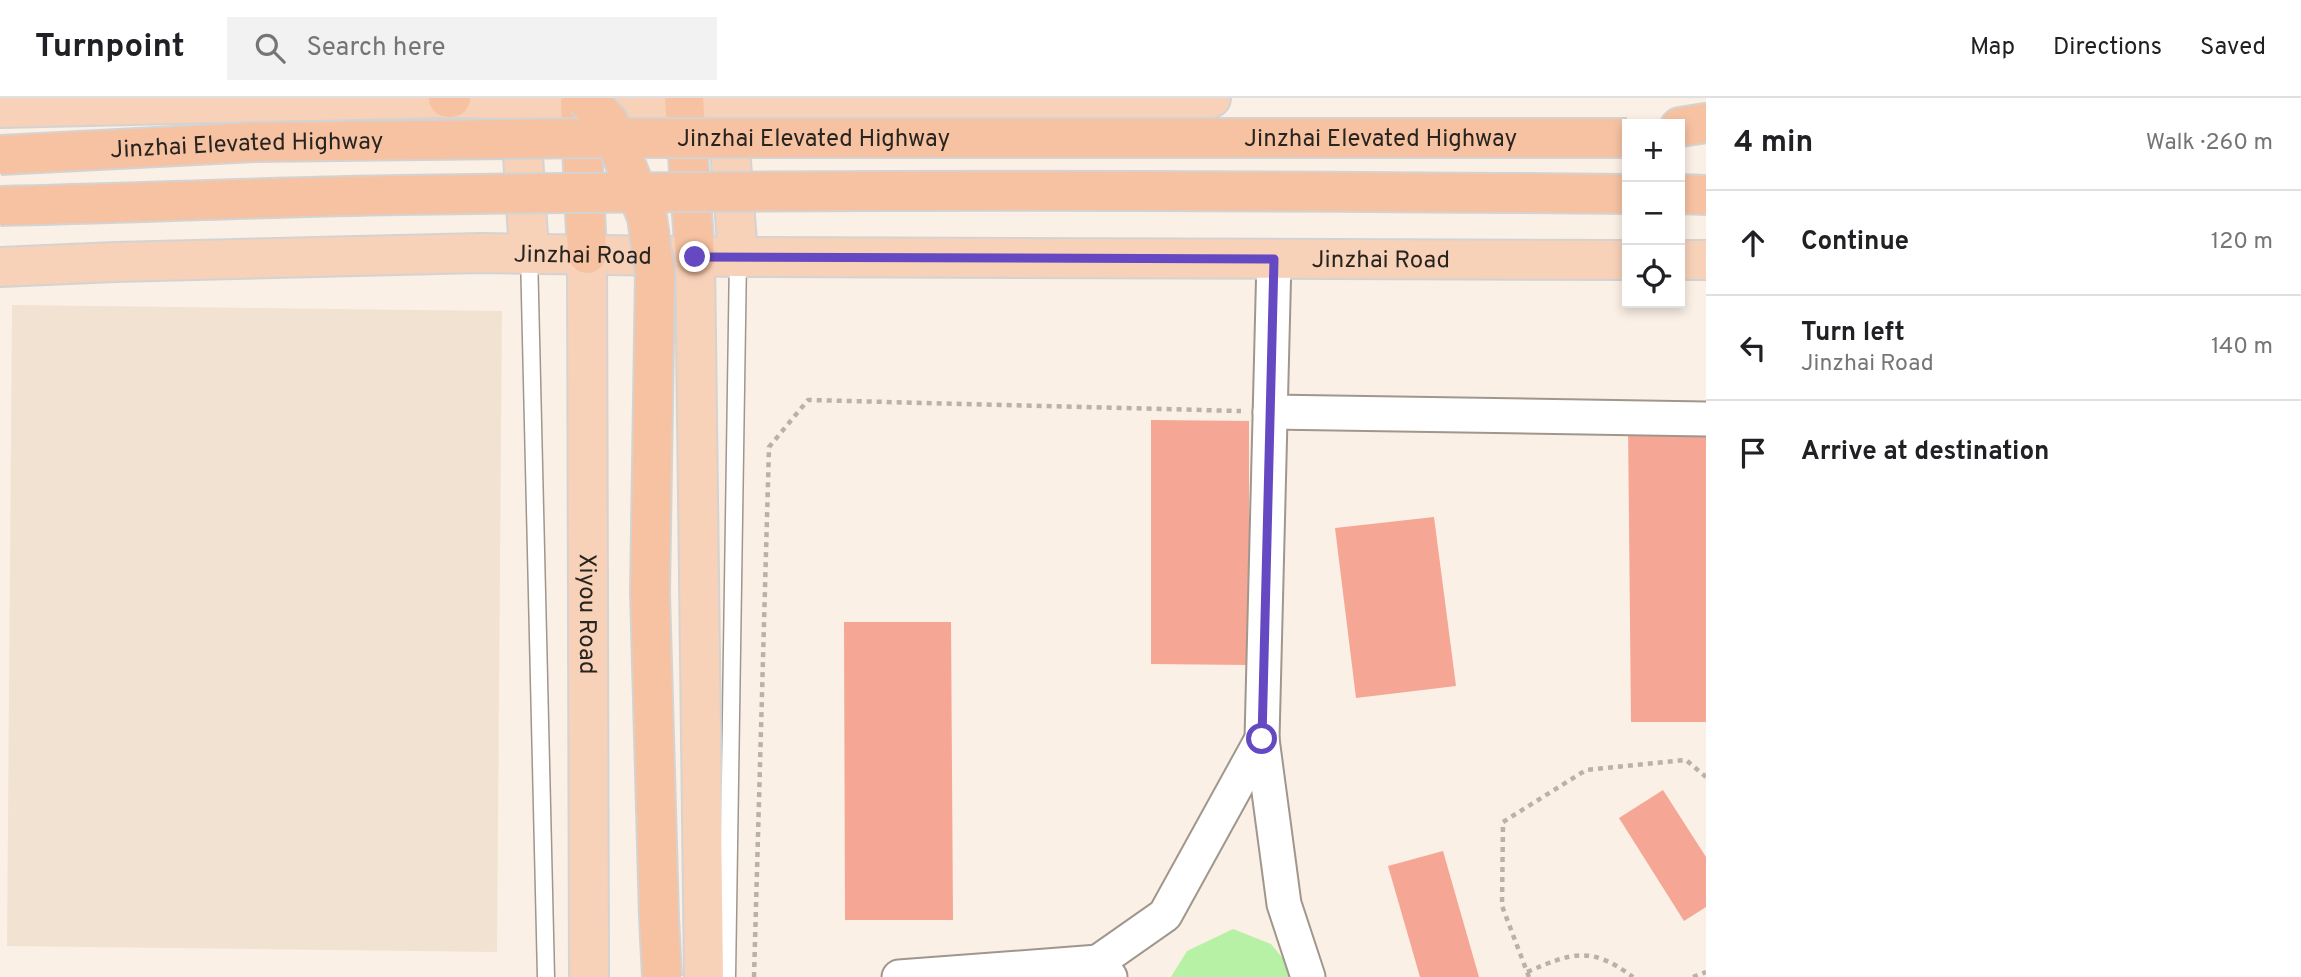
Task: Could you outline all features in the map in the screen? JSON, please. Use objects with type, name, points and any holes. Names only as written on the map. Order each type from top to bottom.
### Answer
[{"type":"highway","points":[[581,99],[587,254]]},
{"type":"highway","points":[[581,99],[608,121],[647,216],[655,272],[650,592],[662,977]]},
{"type":"highway","points":[[684,100],[695,257]]},
{"type":"highway","points":[[1685,126],[1706,123]]},
{"type":"highway","name":"Jinzhai Elevated Highway","points":[[0,155],[255,142],[592,138],[1617,137]]},
{"type":"highway","points":[[1685,138],[1706,138]]},
{"type":"highway","name":"Jinzhai Elevated Highway","points":[[0,206],[396,195],[864,190],[1192,189],[1622,194]]},
{"type":"highway","points":[[1685,194],[1706,194]]},
{"type":"main road","points":[[0,108],[450,98],[1211,98]]},
{"type":"main road","points":[[519,99],[529,253]]},
{"type":"main road","points":[[727,100],[738,257]]},
{"type":"main road","name":"Jinzhai Road","points":[[0,267],[529,253],[695,257],[1622,260]]},
{"type":"main road","name":"Xiyou Road","points":[[587,254],[589,977]]},
{"type":"main road","points":[[695,257],[704,977]]},
{"type":"main road","points":[[1685,260],[1706,261]]},
{"type":"street","points":[[1274,259],[1262,739],[1284,904],[1308,977]]},
{"type":"street","points":[[1270,412],[1706,419]]},
{"type":"street","points":[[899,977],[1104,970],[1165,915],[1262,739]]},
{"type":"lane","points":[[529,253],[546,977]]},
{"type":"lane","points":[[727,977],[738,257]]},
{"type":"path","points":[[754,977],[769,447],[808,400],[1270,412]]},
{"type":"path","points":[[1633,977],[1608,961],[1579,954],[1559,959],[1528,975],[1503,906],[1503,822],[1586,770],[1686,760],[1706,777]]},
{"type":"path","points":[[1693,977],[1706,972]]},
{"type":"shaded area","points":[[12,305],[502,311],[497,952],[7,946]]},
{"type":"green space","points":[[1233,929],[1271,944],[1289,966],[1312,977],[1171,977],[1187,951]]},
{"type":"building","points":[[1151,420],[1249,421],[1249,665],[1151,664]]},
{"type":"building","points":[[1628,423],[1706,423],[1706,722],[1631,722]]},
{"type":"building","points":[[1434,517],[1456,686],[1356,698],[1335,528]]},
{"type":"building","points":[[844,622],[951,622],[953,920],[845,920]]},
{"type":"building","points":[[1663,790],[1706,857],[1706,907],[1684,921],[1619,818]]},
{"type":"building","points":[[1443,851],[1479,977],[1420,977],[1388,866]]},
{"type":"route","points":[[695,257],[1274,259],[1262,739]]}]
